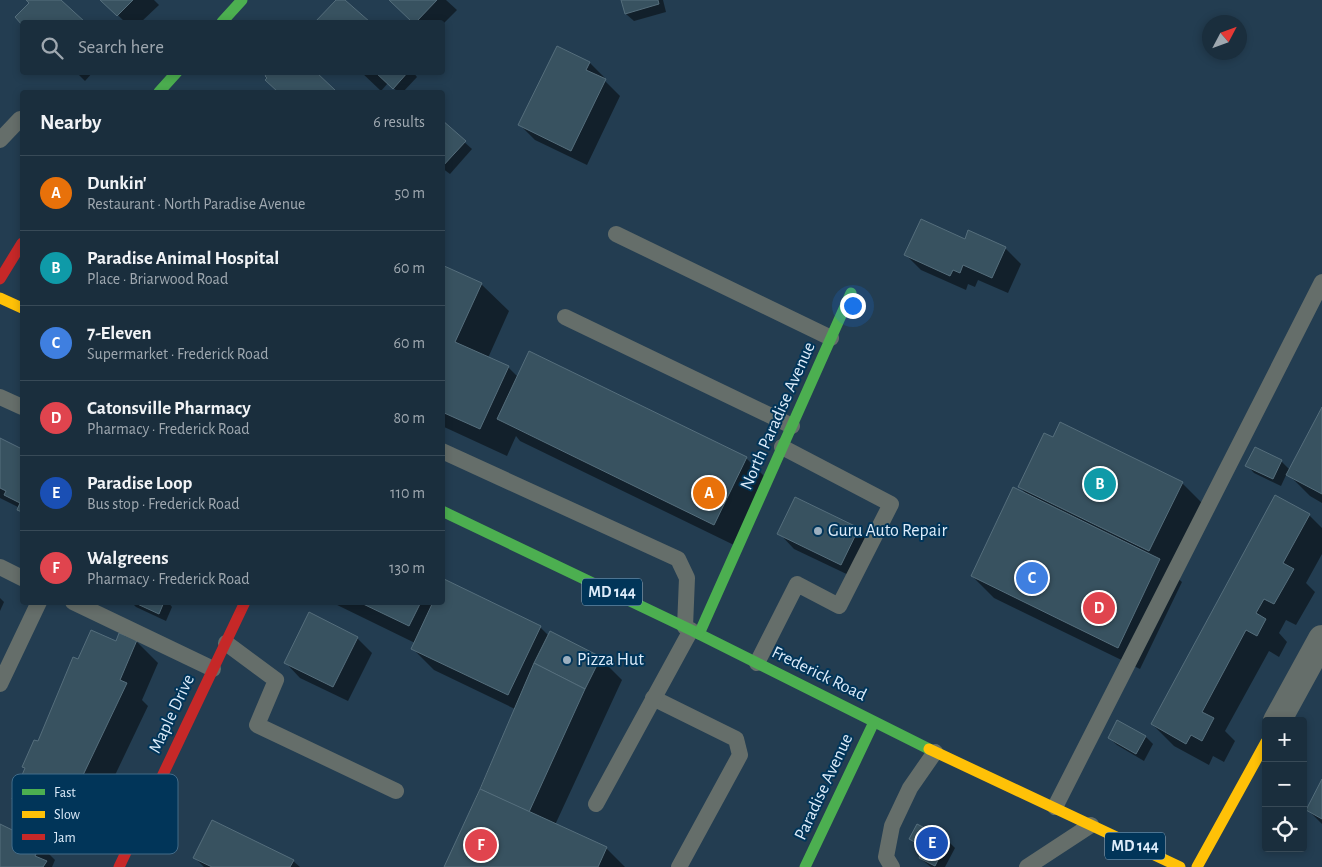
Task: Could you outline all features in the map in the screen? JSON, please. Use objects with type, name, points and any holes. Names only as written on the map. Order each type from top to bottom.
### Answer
[{"type":"main road","points":[[224,20],[242,0]]},
{"type":"main road","points":[[161,90],[174,75]]},
{"type":"main road","points":[[0,279],[20,246]]},
{"type":"main road","name":"North Paradise Avenue","points":[[692,631],[792,426],[851,293]]},
{"type":"main road","points":[[0,298],[20,307]]},
{"type":"main road","name":"Frederick Road","points":[[445,512],[692,631],[1016,791],[1055,807],[1180,867]]},
{"type":"main road","name":"Maple Drive","points":[[163,774],[244,605]]},
{"type":"main road","name":"Paradise Avenue","points":[[805,867],[874,722]]},
{"type":"main road","points":[[1198,867],[1262,749]]},
{"type":"main road","name":"Maple Drive","points":[[119,867],[125,854]]},
{"type":"street","points":[[1279,717],[1322,639]]},
{"type":"lane","points":[[0,140],[20,119]]},
{"type":"lane","points":[[616,234],[831,338]]},
{"type":"lane","points":[[1055,807],[1322,282]]},
{"type":"lane","points":[[565,317],[792,426]]},
{"type":"lane","points":[[0,397],[20,406]]},
{"type":"lane","points":[[757,663],[798,584],[839,606],[891,504],[782,447]]},
{"type":"lane","points":[[445,452],[678,559],[687,578],[692,631],[653,698],[596,804]]},
{"type":"lane","points":[[0,567],[20,577]]},
{"type":"lane","points":[[0,684],[38,605]]},
{"type":"lane","points":[[79,605],[213,669]]},
{"type":"lane","points":[[226,643],[276,680],[257,725],[396,791]]},
{"type":"lane","points":[[653,698],[736,739],[740,755],[679,867]]},
{"type":"lane","points":[[892,867],[886,857],[892,826],[910,788],[936,752]]},
{"type":"lane","points":[[1027,867],[1091,824]]},
{"type":"building","points":[[26,0],[61,0],[83,20],[20,20],[20,23],[15,17],[29,3]]},
{"type":"building","points":[[100,0],[133,0],[117,16]]},
{"type":"building","points":[[336,0],[345,0],[368,20],[317,20]]},
{"type":"building","points":[[389,0],[437,0],[418,20],[410,20]]},
{"type":"building","points":[[621,0],[658,0],[659,4],[625,14]]},
{"type":"building","points":[[557,46],[590,62],[586,70],[606,79],[571,151],[518,125]]},
{"type":"building","points":[[319,75],[335,90],[276,90],[265,80],[267,78],[265,76]]},
{"type":"building","points":[[378,75],[405,75],[393,89]]},
{"type":"building","points":[[445,123],[466,141],[445,164]]},
{"type":"building","points":[[921,219],[965,239],[968,230],[1006,247],[992,278],[963,265],[960,273],[953,270],[950,276],[904,255]]},
{"type":"building","points":[[445,266],[482,283],[455,342],[509,366],[480,429],[445,413]]},
{"type":"building","points":[[529,351],[747,457],[714,525],[497,419]]},
{"type":"building","points":[[1322,407],[1322,494],[1286,475]]},
{"type":"building","points":[[1060,422],[1183,482],[1149,551],[1018,487],[1044,433],[1053,437]]},
{"type":"building","points":[[0,438],[20,448],[20,503],[4,495],[6,491],[0,488]]},
{"type":"building","points":[[1255,447],[1282,460],[1273,479],[1245,466]]},
{"type":"building","points":[[1013,487],[1160,559],[1118,648],[971,576]]},
{"type":"building","points":[[1275,495],[1310,514],[1283,563],[1294,569],[1274,604],[1264,599],[1256,613],[1266,619],[1257,636],[1246,630],[1202,712],[1214,718],[1202,741],[1191,735],[1186,744],[1151,724]]},
{"type":"building","name":"Guru Auto Repair","points":[[795,497],[859,528],[841,565],[777,534]]},
{"type":"building","points":[[445,579],[541,626],[508,695],[411,649],[432,605],[445,605]]},
{"type":"building","points":[[140,605],[163,605],[159,614]]},
{"type":"building","points":[[365,605],[420,605],[409,626]]},
{"type":"building","points":[[309,612],[358,637],[333,687],[284,663]]},
{"type":"building","points":[[91,630],[116,641],[119,633],[137,640],[120,680],[127,683],[84,774],[22,774],[25,768],[22,767],[34,740],[38,741],[73,657],[78,659]]},
{"type":"building","name":"Pizza Hut","points":[[550,631],[601,657],[585,689],[534,663]]},
{"type":"building","points":[[534,663],[585,689],[529,812],[480,789]]},
{"type":"building","points":[[1117,720],[1146,736],[1136,754],[1108,738]]},
{"type":"building","points":[[1322,779],[1322,819],[1307,811]]},
{"type":"building","points":[[480,789],[607,847],[598,867],[444,867]]},
{"type":"building","points":[[212,820],[294,860],[290,867],[212,867],[193,858]]},
{"type":"building","points":[[0,824],[12,830],[12,854],[36,854],[35,856],[47,861],[43,867],[0,867]]},
{"type":"building","points":[[917,824],[948,840],[935,866],[919,858],[924,847],[909,839]]},
{"type":"traffic: fast","points":[[224,20],[242,0]]},
{"type":"traffic: fast","points":[[161,90],[174,75]]},
{"type":"traffic: fast","points":[[699,634],[851,293]]},
{"type":"traffic: fast","points":[[445,512],[691,630],[929,749]]},
{"type":"traffic: fast","points":[[805,867],[874,722]]},
{"type":"traffic: slow","points":[[0,298],[20,307]]},
{"type":"traffic: slow","points":[[929,749],[1180,867]]},
{"type":"traffic: slow","points":[[1197,867],[1262,749]]},
{"type":"traffic: jam","points":[[0,279],[20,246]]},
{"type":"traffic: jam","points":[[163,774],[244,605]]},
{"type":"traffic: jam","points":[[119,867],[125,854]]},
{"type":"place","name":"Paradise Animal Hospital","points":[[1100,484]]},
{"type":"place","name":"Dunkin'","points":[[709,493]]},
{"type":"place","name":"Guru Auto Repair","points":[[818,531]]},
{"type":"place","name":"7-Eleven","points":[[1032,578]]},
{"type":"place","name":"Catonsville Pharmacy","points":[[1099,608]]},
{"type":"place","name":"Pizza Hut","points":[[567,660]]},
{"type":"place","name":"Paradise Loop","points":[[932,843]]},
{"type":"place","name":"Walgreens","points":[[481,845]]}]
